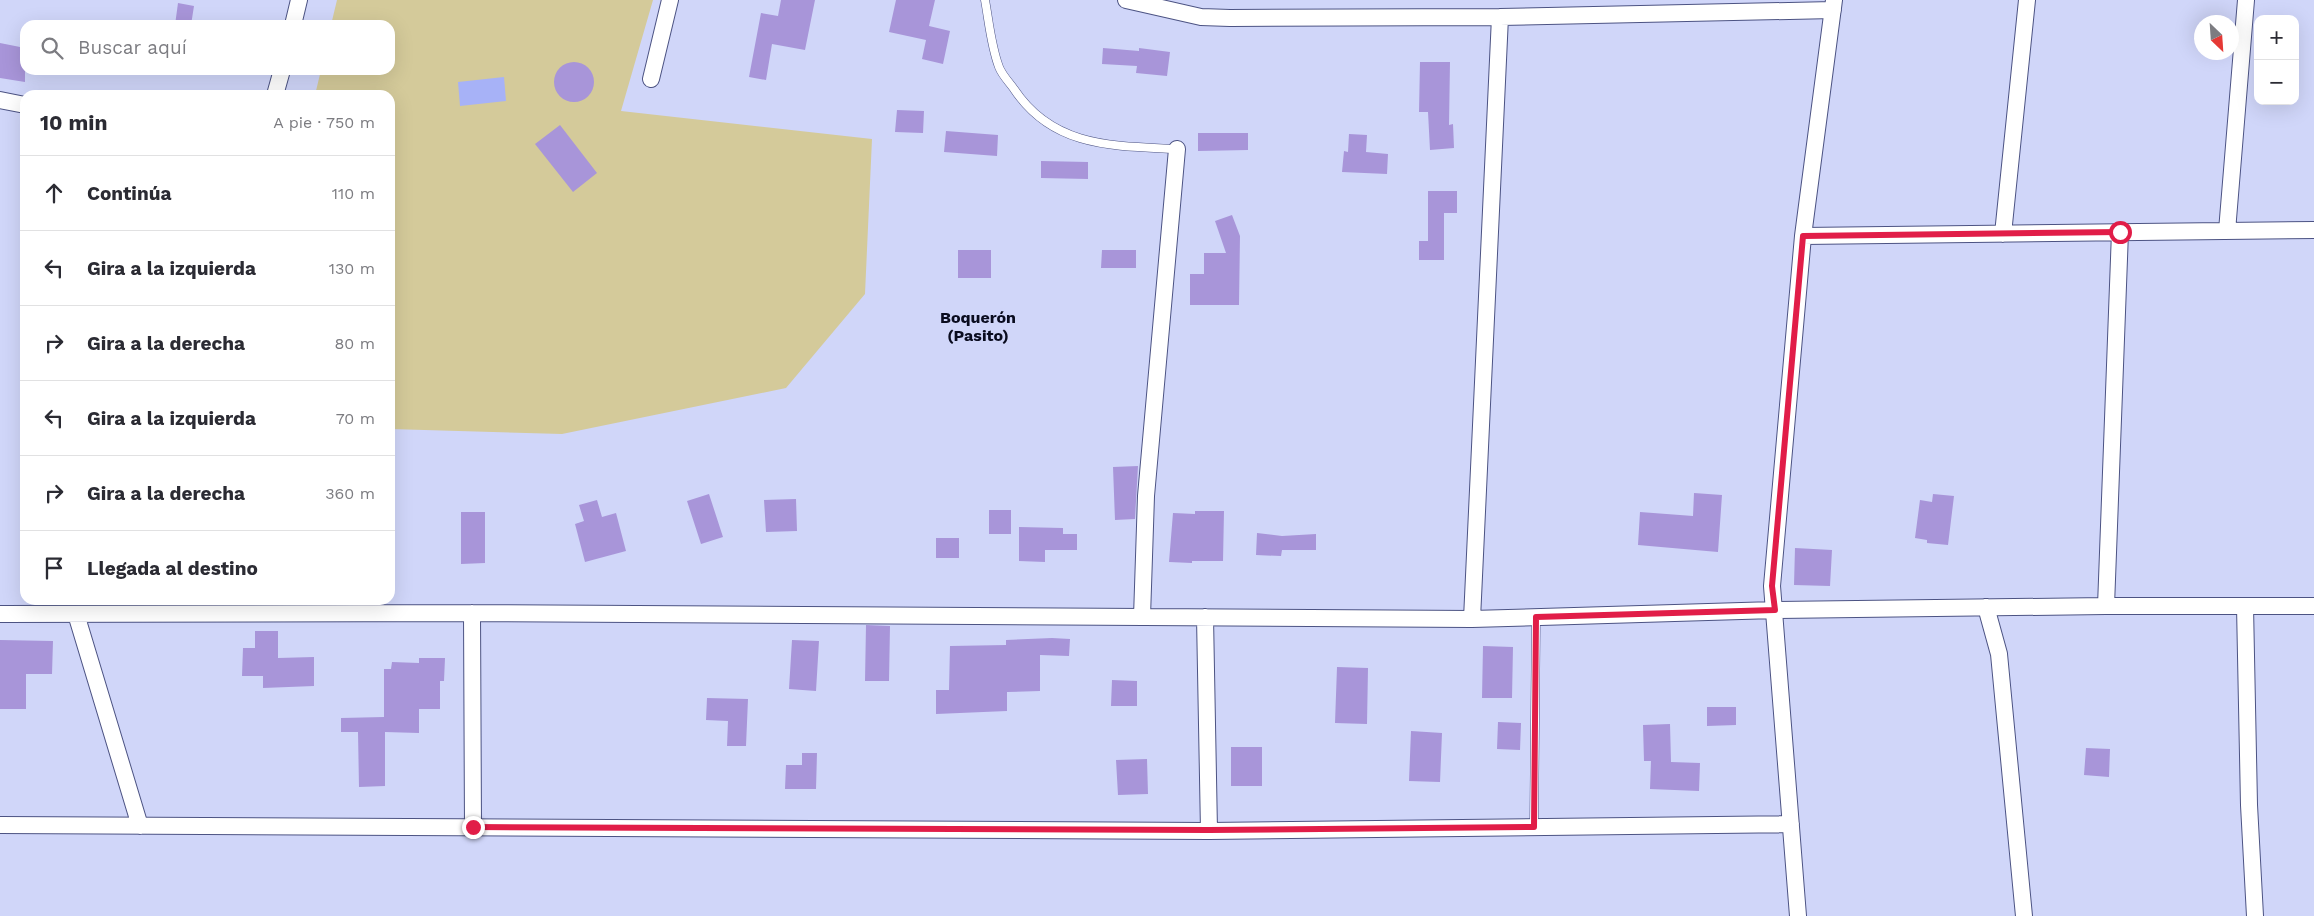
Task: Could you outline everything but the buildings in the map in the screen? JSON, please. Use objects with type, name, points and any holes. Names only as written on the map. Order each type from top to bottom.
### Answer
[{"type":"street","points":[[294,20],[299,0]]},
{"type":"street","points":[[651,79],[670,0]]},
{"type":"street","points":[[1126,0],[1201,17],[1500,17],[1833,5],[1803,236],[1772,586],[1798,916]]},
{"type":"street","points":[[2003,234],[2027,0]]},
{"type":"street","points":[[2227,231],[2246,0]]},
{"type":"street","points":[[1472,619],[1500,17]]},
{"type":"street","points":[[276,90],[281,75]]},
{"type":"street","points":[[0,100],[20,104]]},
{"type":"street","points":[[1142,617],[1146,496],[1177,149]]},
{"type":"street","points":[[1803,236],[2314,230]]},
{"type":"street","points":[[2106,606],[2120,232]]},
{"type":"street","points":[[0,614],[472,613],[1472,619],[1775,610],[2106,606],[2314,606]]},
{"type":"street","points":[[2245,606],[2249,805],[2255,916]]},
{"type":"street","points":[[1986,608],[1999,654],[2024,916]]},
{"type":"street","points":[[472,613],[473,827]]},
{"type":"street","points":[[76,614],[140,826]]},
{"type":"street","points":[[1205,617],[1209,830]]},
{"type":"street","points":[[0,826],[1209,830],[1791,824]]},
{"type":"lane","points":[[985,0],[992,39],[1000,68],[1020,98],[1043,122],[1077,139],[1115,146],[1177,149]]},
{"type":"lane","points":[[1534,827],[1536,617]]},
{"type":"shaded area","points":[[337,0],[653,0],[621,111],[872,139],[865,294],[786,388],[562,434],[395,429],[395,90],[316,90],[320,75],[395,75],[395,20],[332,20]]},
{"type":"water","points":[[504,77],[506,101],[460,106],[458,82]]},
{"type":"district","name":"Boquerón (Pasito)","points":[[978,326]]},
{"type":"route","points":[[473,827],[1209,830],[1534,827],[1536,617],[1775,610],[1772,586],[1803,236],[2120,232]]}]
